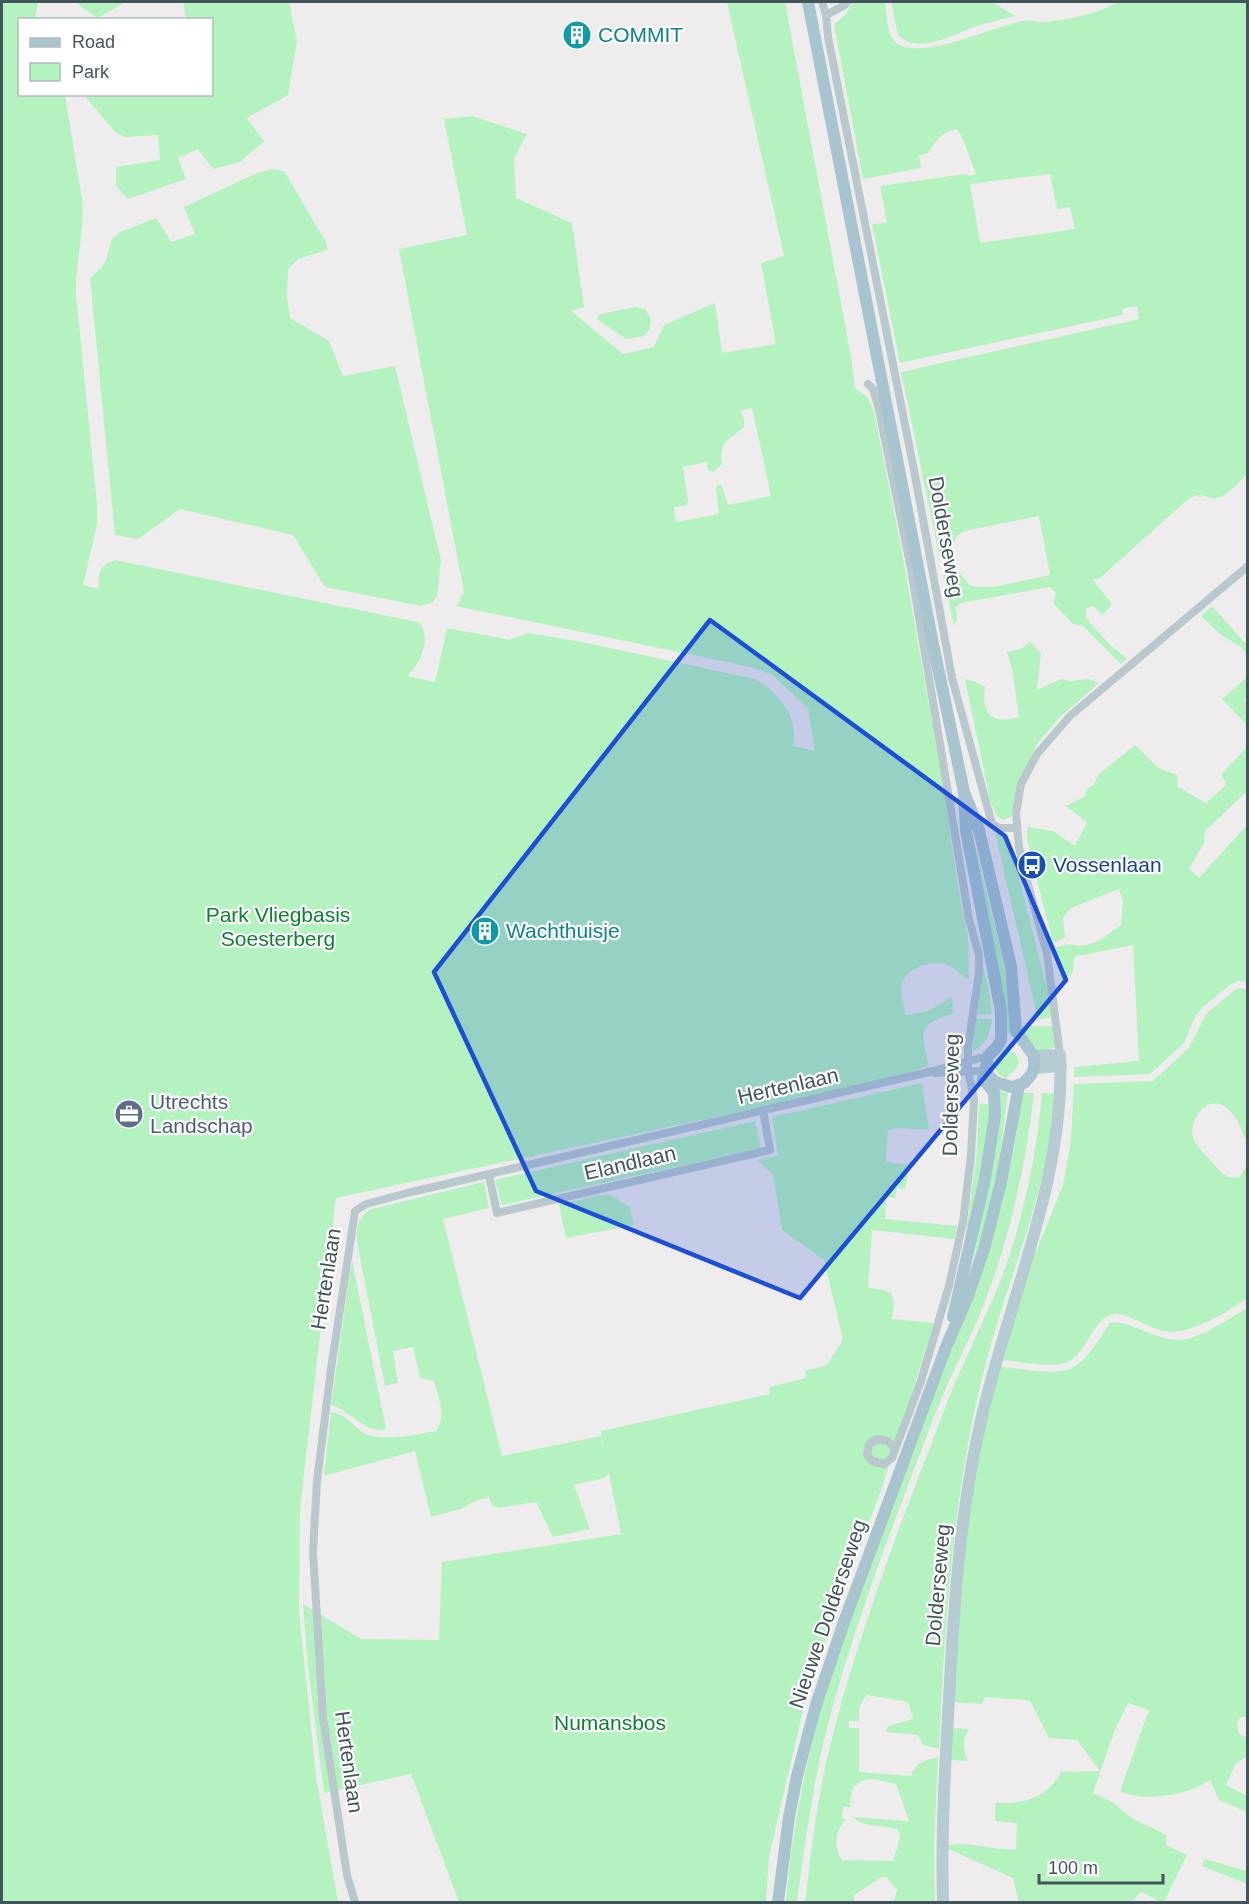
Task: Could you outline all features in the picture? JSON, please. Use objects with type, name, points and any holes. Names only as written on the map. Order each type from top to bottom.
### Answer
[{"type":"main road","name":"Dolderseweg","points":[[808,2],[964,792],[966,831],[998,1002],[998,1041]]},
{"type":"main road","name":"Dolderseweg","points":[[964,792],[979,830],[1011,966],[1016,1031],[1024,1040],[1032,1059]]},
{"type":"main road","points":[[978,1071],[980,1058],[984,1051],[998,1041],[1016,1044],[1032,1059],[1060,1061]]},
{"type":"main road","points":[[978,1071],[998,1041]]},
{"type":"main road","points":[[978,1071],[995,1082],[1015,1086],[1028,1079],[1032,1059]]},
{"type":"main road","name":"Dolderseweg","points":[[943,1902],[945,1772],[951,1654],[962,1528],[982,1417],[1041,1206],[1054,1146],[1061,1091],[1060,1061]]},
{"type":"main road","name":"Nieuwe Dolderseweg","points":[[946,1347],[985,1179],[996,1102],[994,1092],[978,1071]]},
{"type":"main road","name":"Nieuwe Dolderseweg","points":[[778,1902],[789,1817],[797,1776],[816,1705],[848,1611],[946,1347],[968,1296],[992,1222],[1013,1122],[1015,1086]]},
{"type":"street","name":"Dolderseweg","points":[[822,2],[914,470],[952,678],[992,824],[999,828],[1016,828],[1023,866],[1047,954],[1060,1061]]},
{"type":"street","points":[[826,15],[847,2]]},
{"type":"street","name":"Dolderseweg","points":[[868,384],[873,389],[879,410],[911,569],[969,919],[979,955],[979,972],[967,1060],[978,1071],[963,1222],[936,1334],[921,1381],[894,1448]]},
{"type":"street","points":[[1016,828],[1021,784],[1037,754],[1052,734],[1070,716],[1248,566]]},
{"type":"street","name":"Hertenlaan","points":[[355,1902],[347,1875],[323,1718],[313,1552],[317,1481],[355,1211],[366,1204],[397,1196],[929,1072],[980,1058]]},
{"type":"street","name":"Hertenlaan","points":[[929,1072],[978,1071]]},
{"type":"street","name":"Elandlaan","points":[[489,1175],[497,1213],[770,1150],[763,1110]]},
{"type":"highlighted area","points":[[710,620],[1005,836],[1066,980],[800,1298],[536,1191],[434,972]]},
{"type":"green space","name":"Park Vliegbasis Soesterberg","points":[[2,2],[38,2],[35,18],[18,18],[18,96],[65,96],[82,199],[76,294],[97,504],[97,525],[83,585],[99,589],[103,567],[115,560],[417,622],[422,627],[425,641],[416,665],[407,676],[435,682],[447,628],[510,640],[528,633],[582,642],[755,679],[772,692],[785,707],[793,725],[793,746],[815,751],[808,708],[771,674],[751,667],[456,606],[464,593],[399,249],[467,235],[444,119],[472,116],[527,134],[514,158],[516,198],[572,223],[584,307],[571,311],[623,354],[654,347],[664,325],[715,303],[722,353],[776,344],[761,263],[784,256],[727,2],[785,2],[855,388],[868,398],[874,412],[902,552],[968,937],[969,979],[950,966],[937,963],[916,968],[905,977],[902,983],[901,994],[906,1015],[928,1011],[952,997],[953,1014],[932,1022],[924,1032],[924,1046],[929,1066],[878,1082],[336,1198],[300,1508],[299,1610],[316,1777],[338,1902],[2,1902]],"holes":[[[752,408],[771,496],[728,505],[721,484],[717,485],[719,514],[676,522],[674,507],[687,505],[688,500],[683,467],[707,462],[708,470],[714,472],[722,464],[724,445],[744,427],[744,419],[740,411]]]},
{"type":"green space","points":[[78,2],[125,2],[98,18]]},
{"type":"green space","points":[[183,2],[289,2],[297,41],[288,95],[247,118],[264,141],[240,162],[213,169],[198,149],[178,158],[186,179],[128,199],[116,186],[116,167],[160,160],[158,135],[125,137],[116,133],[85,96],[213,96],[213,18],[186,18]]},
{"type":"green space","points":[[852,2],[885,2],[888,25],[894,41],[909,48],[924,48],[958,41],[1022,21],[1044,22],[1082,16],[1119,2],[1247,2],[1247,474],[1230,491],[1217,498],[1196,496],[1186,501],[1100,578],[1092,579],[1112,604],[1102,615],[1091,606],[1086,609],[1086,618],[1109,644],[1127,659],[1121,664],[1083,626],[1073,624],[1053,603],[1056,593],[1050,587],[961,603],[956,607],[957,618],[954,626],[943,575],[961,574],[969,585],[993,587],[1050,575],[1039,516],[964,531],[957,536],[948,556],[940,559],[901,372],[1139,319],[1137,306],[1122,309],[1123,315],[900,363],[872,224],[887,223],[880,186],[965,174],[971,176],[976,173],[957,129],[940,137],[929,153],[919,155],[921,168],[863,179],[834,25],[846,14]],"holes":[[[1050,174],[1057,209],[1070,207],[1075,229],[980,243],[970,184]]]},
{"type":"green space","points":[[891,2],[992,2],[1015,16],[974,27],[935,42],[915,43],[906,41],[898,35]]},
{"type":"green space","points":[[273,169],[284,171],[327,244],[327,250],[298,259],[288,269],[287,295],[290,318],[329,341],[343,376],[395,366],[441,561],[437,596],[433,602],[421,606],[325,587],[293,535],[180,509],[138,539],[115,535],[90,278],[106,260],[112,239],[120,232],[156,218],[171,242],[195,234],[184,207],[257,173]]},
{"type":"green space","points":[[635,307],[645,309],[651,319],[650,329],[644,336],[626,339],[598,320],[598,315]]},
{"type":"green space","points":[[1212,606],[1247,645],[1247,655],[1242,648],[1220,634],[1201,616]]},
{"type":"green space","points":[[1030,641],[1041,654],[1037,690],[1061,679],[1070,681],[1089,679],[1099,683],[1060,717],[1037,744],[1024,771],[1013,813],[1011,817],[1002,820],[997,816],[990,800],[965,679],[985,687],[985,705],[991,716],[1002,720],[1019,717],[1012,669],[1007,652],[1021,649]]},
{"type":"green space","points":[[1246,678],[1247,696],[1244,700],[1247,703],[1247,725],[1222,699]]},
{"type":"green space","points":[[1135,745],[1158,768],[1177,775],[1178,787],[1206,803],[1225,786],[1226,782],[1221,775],[1247,747],[1247,791],[1205,831],[1204,843],[1189,869],[1199,878],[1247,825],[1247,982],[1239,981],[1231,984],[1201,1009],[1184,1043],[1150,1074],[1074,1077],[1074,1067],[1139,1061],[1133,945],[1074,958],[1072,973],[1062,981],[1054,949],[1064,945],[1087,945],[1109,934],[1121,925],[1123,901],[1119,889],[1071,908],[1063,918],[1065,938],[1053,943],[1027,840],[1027,827],[1053,831],[1075,846],[1087,822],[1066,806],[1085,796],[1088,787],[1094,785],[1098,775]]},
{"type":"green space","points":[[971,828],[1004,964],[1012,1034],[1005,1033]]},
{"type":"green space","points":[[995,833],[1008,838],[1012,849],[1054,1017],[1038,1019]]},
{"type":"green space","points":[[983,966],[992,1014],[977,1015]]},
{"type":"green space","points":[[1240,988],[1247,989],[1247,1143],[1238,1121],[1231,1112],[1215,1103],[1199,1112],[1192,1131],[1194,1141],[1199,1148],[1224,1175],[1240,1177],[1247,1165],[1247,1298],[1208,1322],[1174,1332],[1158,1330],[1124,1315],[1113,1314],[1098,1324],[1077,1355],[1062,1364],[1002,1360],[1031,1264],[1063,1185],[1071,1140],[1074,1084],[1153,1081],[1189,1048],[1206,1014]]},
{"type":"green space","points":[[976,1019],[992,1019],[987,1038],[972,1052]]},
{"type":"green space","points":[[1020,1026],[1053,1026],[1056,1047],[1042,1052],[1038,1050]]},
{"type":"green space","points":[[1007,1049],[1015,1053],[1019,1061],[1017,1068],[1006,1078],[998,1074],[994,1065]]},
{"type":"green space","name":"Numansbos","points":[[922,1083],[929,1130],[900,1128],[888,1130],[886,1162],[910,1165],[905,1189],[897,1188],[895,1198],[886,1197],[885,1219],[957,1226],[955,1239],[872,1230],[868,1288],[891,1293],[894,1302],[892,1319],[934,1323],[881,1490],[808,1689],[769,1857],[766,1902],[459,1902],[411,1774],[324,1793],[308,1667],[303,1604],[361,1639],[439,1640],[442,1562],[621,1534],[609,1473],[604,1478],[574,1485],[590,1529],[553,1537],[536,1502],[498,1508],[492,1505],[489,1497],[475,1501],[461,1509],[431,1517],[415,1451],[324,1476],[331,1412],[346,1418],[366,1434],[381,1437],[401,1437],[436,1431],[441,1419],[441,1407],[434,1381],[420,1378],[413,1347],[393,1351],[398,1383],[385,1386],[357,1242],[357,1227],[361,1218],[372,1209],[484,1182],[489,1208],[443,1219],[502,1456],[601,1436],[604,1448],[601,1431],[770,1394],[769,1387],[806,1378],[805,1371],[827,1365],[843,1340],[824,1260],[782,1230],[773,1174],[757,1160],[778,1156],[772,1117]]},
{"type":"green space","points":[[998,1091],[1008,1092],[997,1177],[978,1252],[973,1263],[989,1171]]},
{"type":"green space","points":[[1022,1093],[1034,1093],[1022,1174],[1002,1253],[979,1316],[929,1431],[857,1627],[837,1691],[818,1768],[797,1902],[786,1902],[801,1793],[827,1685],[1003,1200]]},
{"type":"green space","points":[[1042,1093],[1055,1094],[1052,1129],[1037,1198],[994,1332],[965,1460],[952,1556],[939,1749],[923,1745],[918,1735],[886,1732],[888,1726],[913,1719],[909,1704],[904,1701],[866,1695],[859,1707],[859,1721],[849,1721],[849,1728],[859,1728],[859,1772],[911,1776],[922,1762],[938,1757],[934,1847],[935,1902],[896,1902],[894,1901],[897,1890],[886,1877],[882,1877],[854,1895],[854,1902],[805,1902],[825,1769],[840,1707],[895,1540],[948,1400],[991,1303],[1014,1242],[1027,1192]],"holes":[[[873,1779],[896,1784],[909,1821],[852,1817],[864,1824],[898,1830],[900,1839],[893,1861],[842,1860],[836,1844],[840,1828],[847,1819],[842,1819],[843,1807],[851,1807],[853,1787],[864,1780]]]},
{"type":"green space","points":[[979,1103],[992,1105],[967,1243],[965,1239],[977,1151]]},
{"type":"green space","points":[[755,1121],[761,1148],[502,1205],[495,1180]]},
{"type":"green space","points":[[608,1194],[630,1207],[634,1225],[566,1238],[559,1204]]},
{"type":"green space","points":[[352,1260],[386,1429],[371,1428],[331,1405]]},
{"type":"green space","points":[[1247,1308],[1248,1716],[1239,1718],[1237,1725],[1239,1734],[1247,1738],[1248,1756],[1236,1763],[1226,1785],[1247,1796],[1247,1812],[1219,1800],[1210,1780],[1190,1790],[1166,1796],[1130,1795],[1120,1791],[1149,1710],[1128,1703],[1116,1727],[1093,1793],[1112,1802],[1133,1819],[1167,1835],[1166,1845],[1187,1855],[1164,1902],[1141,1892],[1131,1902],[1019,1902],[1013,1878],[948,1849],[948,1845],[967,1844],[998,1849],[1016,1849],[1017,1823],[995,1821],[995,1803],[1025,1801],[1033,1798],[1048,1788],[1061,1772],[1100,1771],[1077,1740],[1049,1738],[1030,1701],[985,1697],[982,1704],[953,1702],[971,1493],[998,1366],[1037,1371],[1067,1370],[1085,1358],[1110,1323],[1117,1322],[1172,1340],[1181,1340],[1206,1332]]},
{"type":"green space","points":[[952,1728],[969,1729],[964,1745],[968,1761],[951,1760]]},
{"type":"green space","points":[[1204,1859],[1247,1871],[1247,1884],[1202,1866]]},
{"type":"place","name":"COMMIT","points":[[577,35]]},
{"type":"place","name":"Vossenlaan","points":[[1032,865]]},
{"type":"place","name":"Wachthuisje","points":[[485,931]]},
{"type":"place","name":"Utrechts Landschap","points":[[129,1114]]}]
